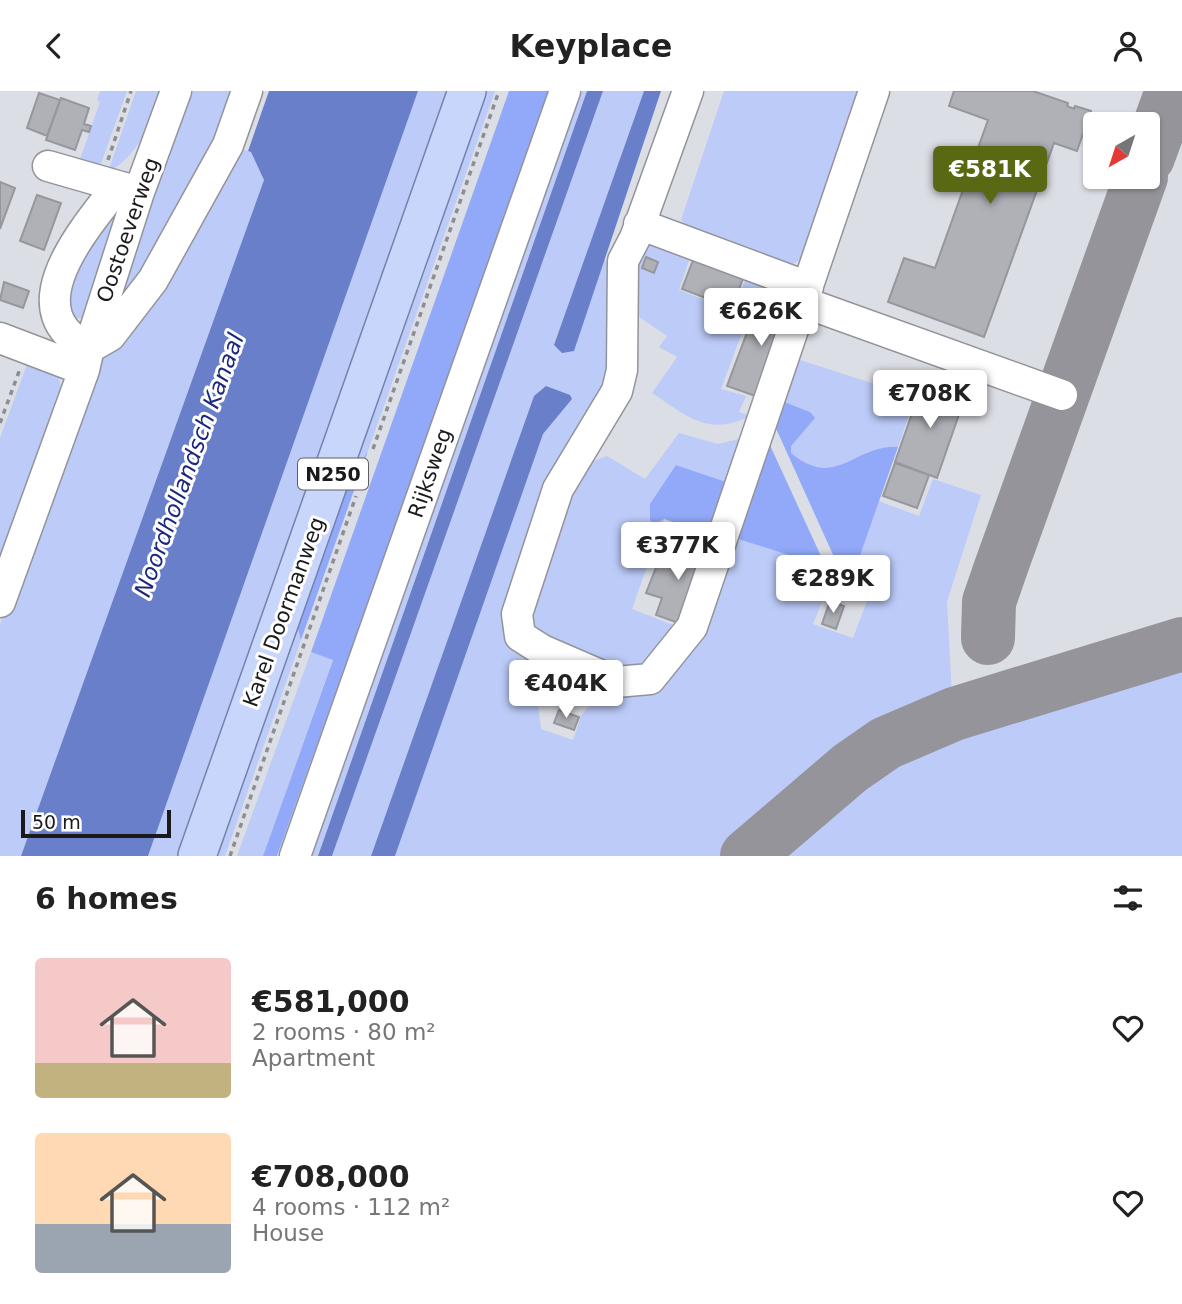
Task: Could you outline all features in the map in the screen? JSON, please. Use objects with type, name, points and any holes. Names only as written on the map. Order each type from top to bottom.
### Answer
[{"type":"main road","name":"Karel Doormanweg","points":[[197,856],[467,91]]},
{"type":"street","name":"Oostoeverweg","points":[[0,602],[87,359],[133,190],[176,91]]},
{"type":"street","points":[[87,359],[110,336],[153,280],[228,145],[247,91]]},
{"type":"street","name":"Rijksweg","points":[[295,856],[565,91]]},
{"type":"street","points":[[688,91],[623,261],[622,370],[617,391],[558,489],[517,614],[520,636],[542,650],[616,682],[650,679],[692,627],[874,91]]},
{"type":"street","points":[[48,166],[133,190]]},
{"type":"street","points":[[87,359],[57,317],[55,294],[58,280],[74,245],[106,200],[113,192],[133,190]]},
{"type":"street","points":[[639,225],[806,294],[1062,394]]},
{"type":"street","points":[[0,338],[87,359]]},
{"type":"path","points":[[373,449],[499,91]]},
{"type":"path","name":"Karel Doormanweg","points":[[230,856],[359,488]]},
{"type":"shaded area","points":[[100,91],[127,91],[99,169],[78,165],[100,102],[97,100]]},
{"type":"shaded area","points":[[136,91],[165,91],[136,148],[108,172]]},
{"type":"shaded area","points":[[184,91],[238,91],[214,151],[185,209],[133,291],[113,316]]},
{"type":"shaded area","points":[[418,91],[454,91],[183,856],[148,856]]},
{"type":"shaded area","points":[[481,91],[495,91],[368,451],[345,487],[297,626],[301,640],[225,856],[211,856],[362,429],[396,352],[427,265],[437,215]]},
{"type":"shaded area","points":[[509,91],[554,91],[350,665],[346,664],[277,856],[263,856],[333,660],[311,652]]},
{"type":"shaded area","points":[[574,91],[587,91],[318,856],[302,856]]},
{"type":"shaded area","points":[[603,91],[644,91],[554,345],[574,351],[603,256],[613,272],[611,373],[509,601],[532,657],[541,729],[573,740],[581,716],[605,685],[649,685],[735,538],[826,567],[831,579],[813,624],[853,638],[872,588],[851,581],[878,501],[919,516],[933,479],[981,495],[947,602],[952,697],[878,725],[821,768],[720,856],[395,856],[543,434],[572,399],[534,396],[371,856],[332,856]]},
{"type":"shaded area","points":[[724,91],[865,91],[802,258],[793,264],[687,227],[681,220]]},
{"type":"shaded area","points":[[236,147],[251,152],[264,180],[21,856],[0,856],[0,624],[91,374]]},
{"type":"shaded area","points":[[114,214],[115,225],[85,317],[74,319],[67,312],[71,262]]},
{"type":"shaded area","points":[[656,243],[691,255],[679,290],[733,311],[747,275],[784,289],[782,300],[756,295],[721,389],[746,396],[739,412],[750,416],[722,425],[710,424],[687,416],[652,393],[677,357],[659,347],[667,336],[626,308],[641,249]]},
{"type":"shaded area","points":[[30,356],[58,375],[63,396],[0,574],[0,438]]},
{"type":"shaded area","points":[[797,359],[915,397],[898,447],[882,448],[835,467],[822,468],[808,464],[791,453],[791,446],[810,412],[782,401]]},
{"type":"shaded area","points":[[782,401],[810,412],[815,418],[791,446],[791,453],[807,464],[821,468],[833,467],[869,452],[898,447],[851,581],[844,579],[774,424]]},
{"type":"shaded area","points":[[679,433],[718,444],[750,436],[735,485],[676,465],[664,519],[632,609],[681,628],[641,671],[626,672],[537,636],[525,614],[580,466],[607,456],[645,479]]},
{"type":"shaded area","points":[[768,441],[826,567],[735,538]]},
{"type":"shaded area","points":[[368,451],[301,640],[297,626],[345,487]]},
{"type":"shaded area","points":[[676,465],[735,485],[716,536],[664,519],[654,524],[650,520],[650,504]]},
{"type":"shaded area","points":[[311,652],[333,659],[263,856],[237,856]]},
{"type":"shaded area","points":[[1182,664],[1182,856],[776,856],[894,760],[935,741]]},
{"type":"water","name":"Noordhollandsch Kanaal","points":[[269,91],[418,91],[148,856],[21,856],[264,180],[251,152],[248,151]]},
{"type":"water","points":[[587,91],[603,91],[332,856],[318,856]]},
{"type":"water","points":[[644,91],[661,91],[574,351],[562,353],[554,345]]},
{"type":"water","points":[[546,386],[570,395],[572,399],[543,434],[395,856],[371,856],[534,396]]},
{"type":"building","points":[[954,91],[1033,91],[1068,103],[1067,106],[1074,109],[1075,106],[1091,111],[1083,112],[1083,134],[1077,151],[1054,143],[984,337],[888,302],[904,258],[935,268],[988,120],[949,106]]},
{"type":"building","points":[[39,93],[60,100],[47,136],[27,128]]},
{"type":"building","points":[[61,98],[89,108],[84,124],[91,126],[89,132],[82,130],[75,150],[46,140]]},
{"type":"building","points":[[0,182],[15,188],[0,229]]},
{"type":"building","points":[[37,195],[61,203],[44,250],[20,241]]},
{"type":"building","points":[[695,255],[745,273],[732,308],[682,289]]},
{"type":"building","points":[[646,257],[658,262],[654,273],[642,268]]},
{"type":"building","points":[[4,282],[29,291],[23,308],[0,300]]},
{"type":"building","points":[[760,298],[794,310],[761,398],[727,386]]},
{"type":"building","points":[[923,382],[965,397],[937,478],[895,462]]},
{"type":"building","points":[[895,463],[929,475],[917,508],[883,496]]},
{"type":"building","points":[[681,543],[710,554],[684,625],[656,615],[662,598],[646,593],[661,555],[675,560]]},
{"type":"building","points":[[830,601],[844,606],[836,629],[822,624]]},
{"type":"building","points":[[542,671],[552,671],[552,697],[542,697]]},
{"type":"building","points":[[559,710],[579,717],[574,730],[554,723]]},
{"type":"taxiway","points":[[1160,124],[1172,91]]},
{"type":"taxiway","points":[[988,638],[989,602],[1137,189]]},
{"type":"taxiway","points":[[747,856],[850,768],[886,743],[954,714],[1182,644]]}]
